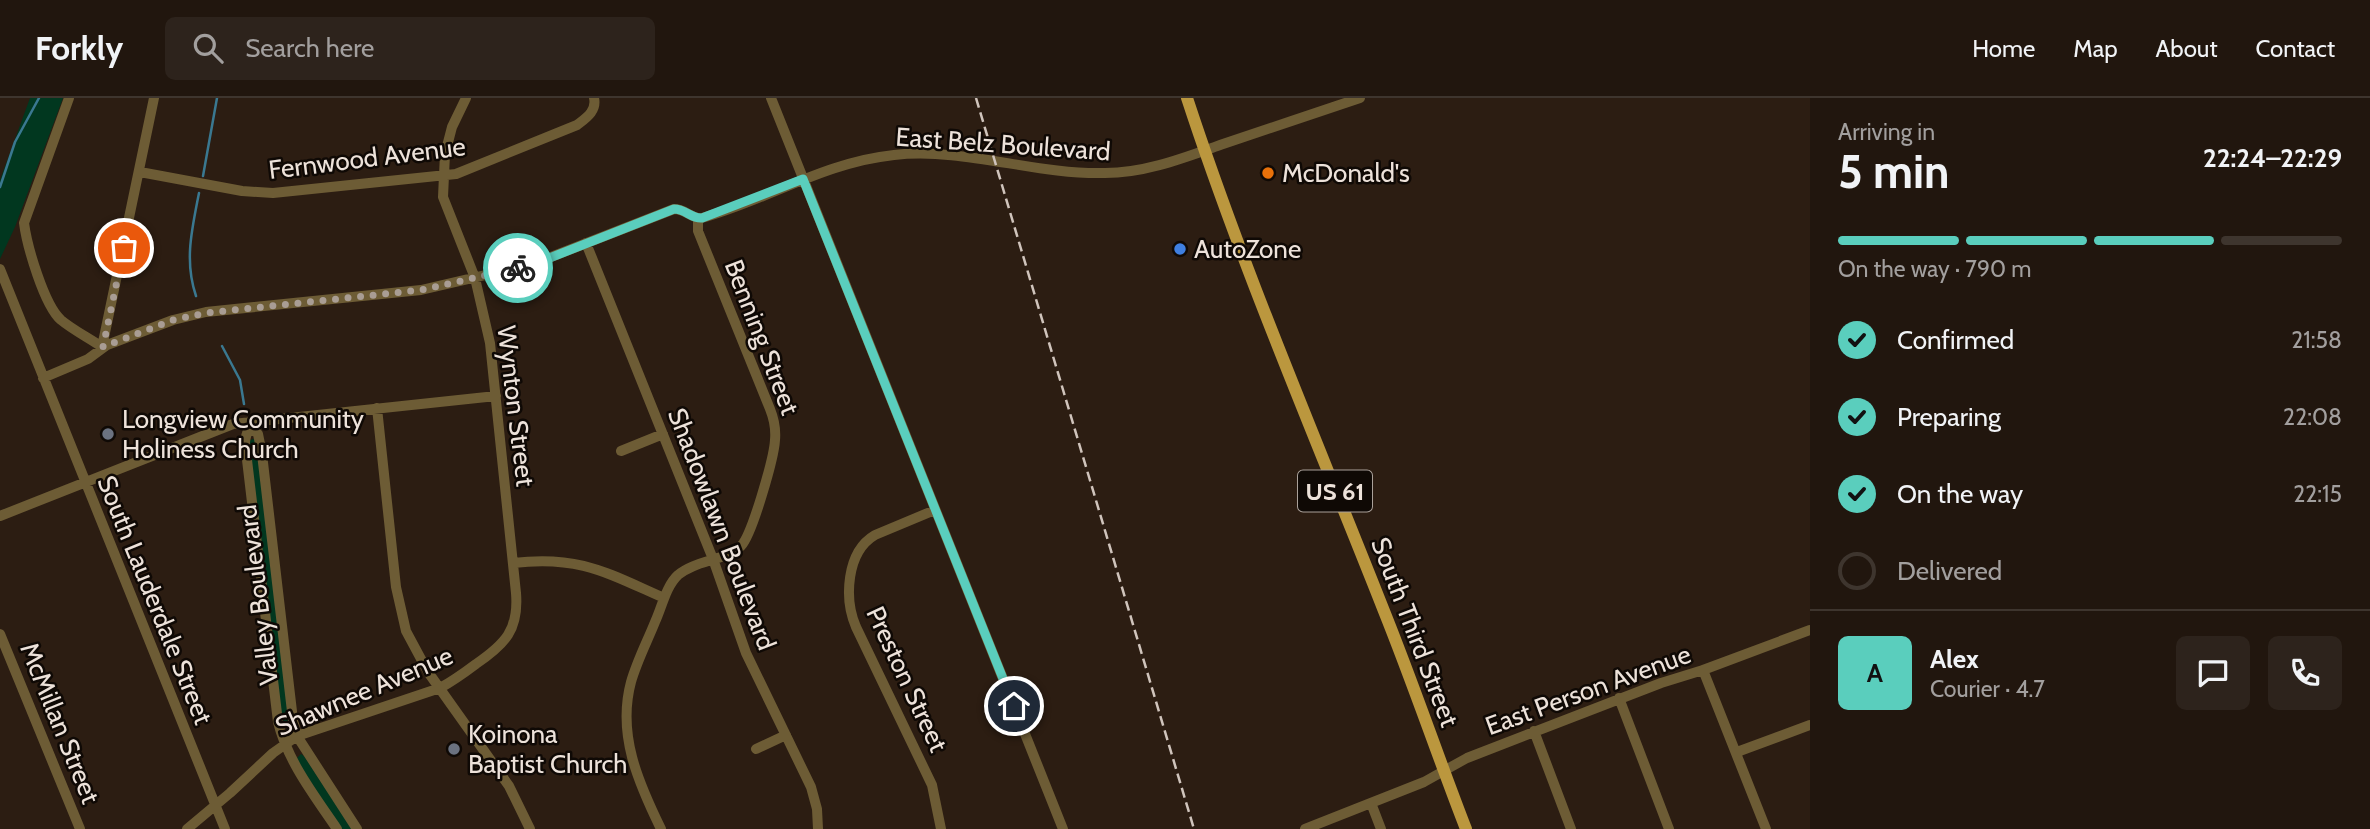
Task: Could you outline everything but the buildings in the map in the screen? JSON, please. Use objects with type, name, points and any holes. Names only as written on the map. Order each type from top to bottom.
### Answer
[{"type":"main road","name":"South Third Street","points":[[1187,98],[1204,150],[1330,478],[1393,631],[1466,829]]},
{"type":"street","points":[[69,98],[24,223],[48,303],[60,320],[103,347]]},
{"type":"street","points":[[103,347],[154,98]]},
{"type":"street","name":"Wynton Street","points":[[466,98],[452,127],[445,154],[443,197],[475,278],[491,347],[513,563]]},
{"type":"street","name":"Fernwood Avenue","points":[[140,172],[242,191],[273,193],[456,174],[577,125],[590,116],[594,98]]},
{"type":"street","points":[[771,98],[1063,829]]},
{"type":"street","name":"East Belz Boulevard","points":[[698,219],[851,163],[895,155],[937,155],[1103,174],[1127,172],[1204,150],[1360,98]]},
{"type":"street","points":[[43,378],[88,359],[103,347],[173,320],[206,313],[421,290],[533,264],[674,209],[684,210],[698,219]]},
{"type":"street","name":"Benning Street","points":[[661,829],[633,762],[627,737],[626,716],[632,680],[664,598],[676,577],[687,569],[733,551],[742,545],[748,535],[776,435],[767,401],[698,231],[698,219]]},
{"type":"street","name":"Shadowlawn Boulevard","points":[[586,243],[713,559],[746,653],[813,792],[818,829]]},
{"type":"street","name":"South Lauderdale Street","points":[[0,269],[225,829]]},
{"type":"street","points":[[0,516],[221,428],[377,408],[496,397]]},
{"type":"street","points":[[377,408],[400,614],[415,651],[509,786],[530,829]]},
{"type":"street","name":"Valley Boulevard","points":[[337,829],[284,744],[276,710],[245,443],[249,424],[258,434],[262,454],[297,736],[356,829]]},
{"type":"street","points":[[621,451],[663,434]]},
{"type":"street","name":"Preston Street","points":[[935,510],[867,540],[856,561],[848,593],[850,612],[856,628],[932,785],[941,829]]},
{"type":"street","points":[[513,563],[554,560],[580,564],[664,598]]},
{"type":"street","name":"Shawnee Avenue","points":[[187,829],[284,744],[297,736],[439,688],[454,681],[492,653],[510,632],[515,618],[517,600],[513,563]]},
{"type":"street","name":"East Person Avenue","points":[[1305,829],[1424,782],[1443,769],[1534,731],[1810,630]]},
{"type":"street","name":"McMillan Street","points":[[0,634],[80,829]]},
{"type":"street","points":[[1703,670],[1766,829]]},
{"type":"street","points":[[1619,698],[1669,829]]},
{"type":"street","points":[[1737,752],[1810,725]]},
{"type":"street","points":[[1534,731],[1571,829]]},
{"type":"street","points":[[755,749],[786,734]]},
{"type":"street","points":[[1371,803],[1381,829]]},
{"type":"green space","points":[[30,98],[63,98],[15,227],[0,259],[0,180]]},
{"type":"green space","points":[[254,439],[257,442],[289,719],[286,722],[282,720],[248,444]]},
{"type":"green space","points":[[301,754],[352,829],[341,829],[298,762],[297,758]]},
{"type":"waterway","points":[[0,187],[15,142],[39,98]]},
{"type":"waterway","points":[[203,176],[217,98]]},
{"type":"waterway","points":[[196,296],[190,258],[199,193]]},
{"type":"waterway","points":[[222,346],[240,380],[244,404]]},
{"type":"railway","points":[[976,98],[1194,829]]},
{"type":"way so far","points":[[124,248],[103,347],[173,320],[206,313],[421,290],[518,268]]},
{"type":"place","name":"McDonald's","points":[[1268,173]]},
{"type":"place","name":"AutoZone","points":[[1180,249]]},
{"type":"place","name":"Longview Community Holiness Church","points":[[108,434]]},
{"type":"place","name":"Koinona Baptist Church","points":[[454,749]]},
{"type":"route","points":[[518,268],[674,209],[684,210],[698,219],[708,217],[803,179],[1014,706]]}]
